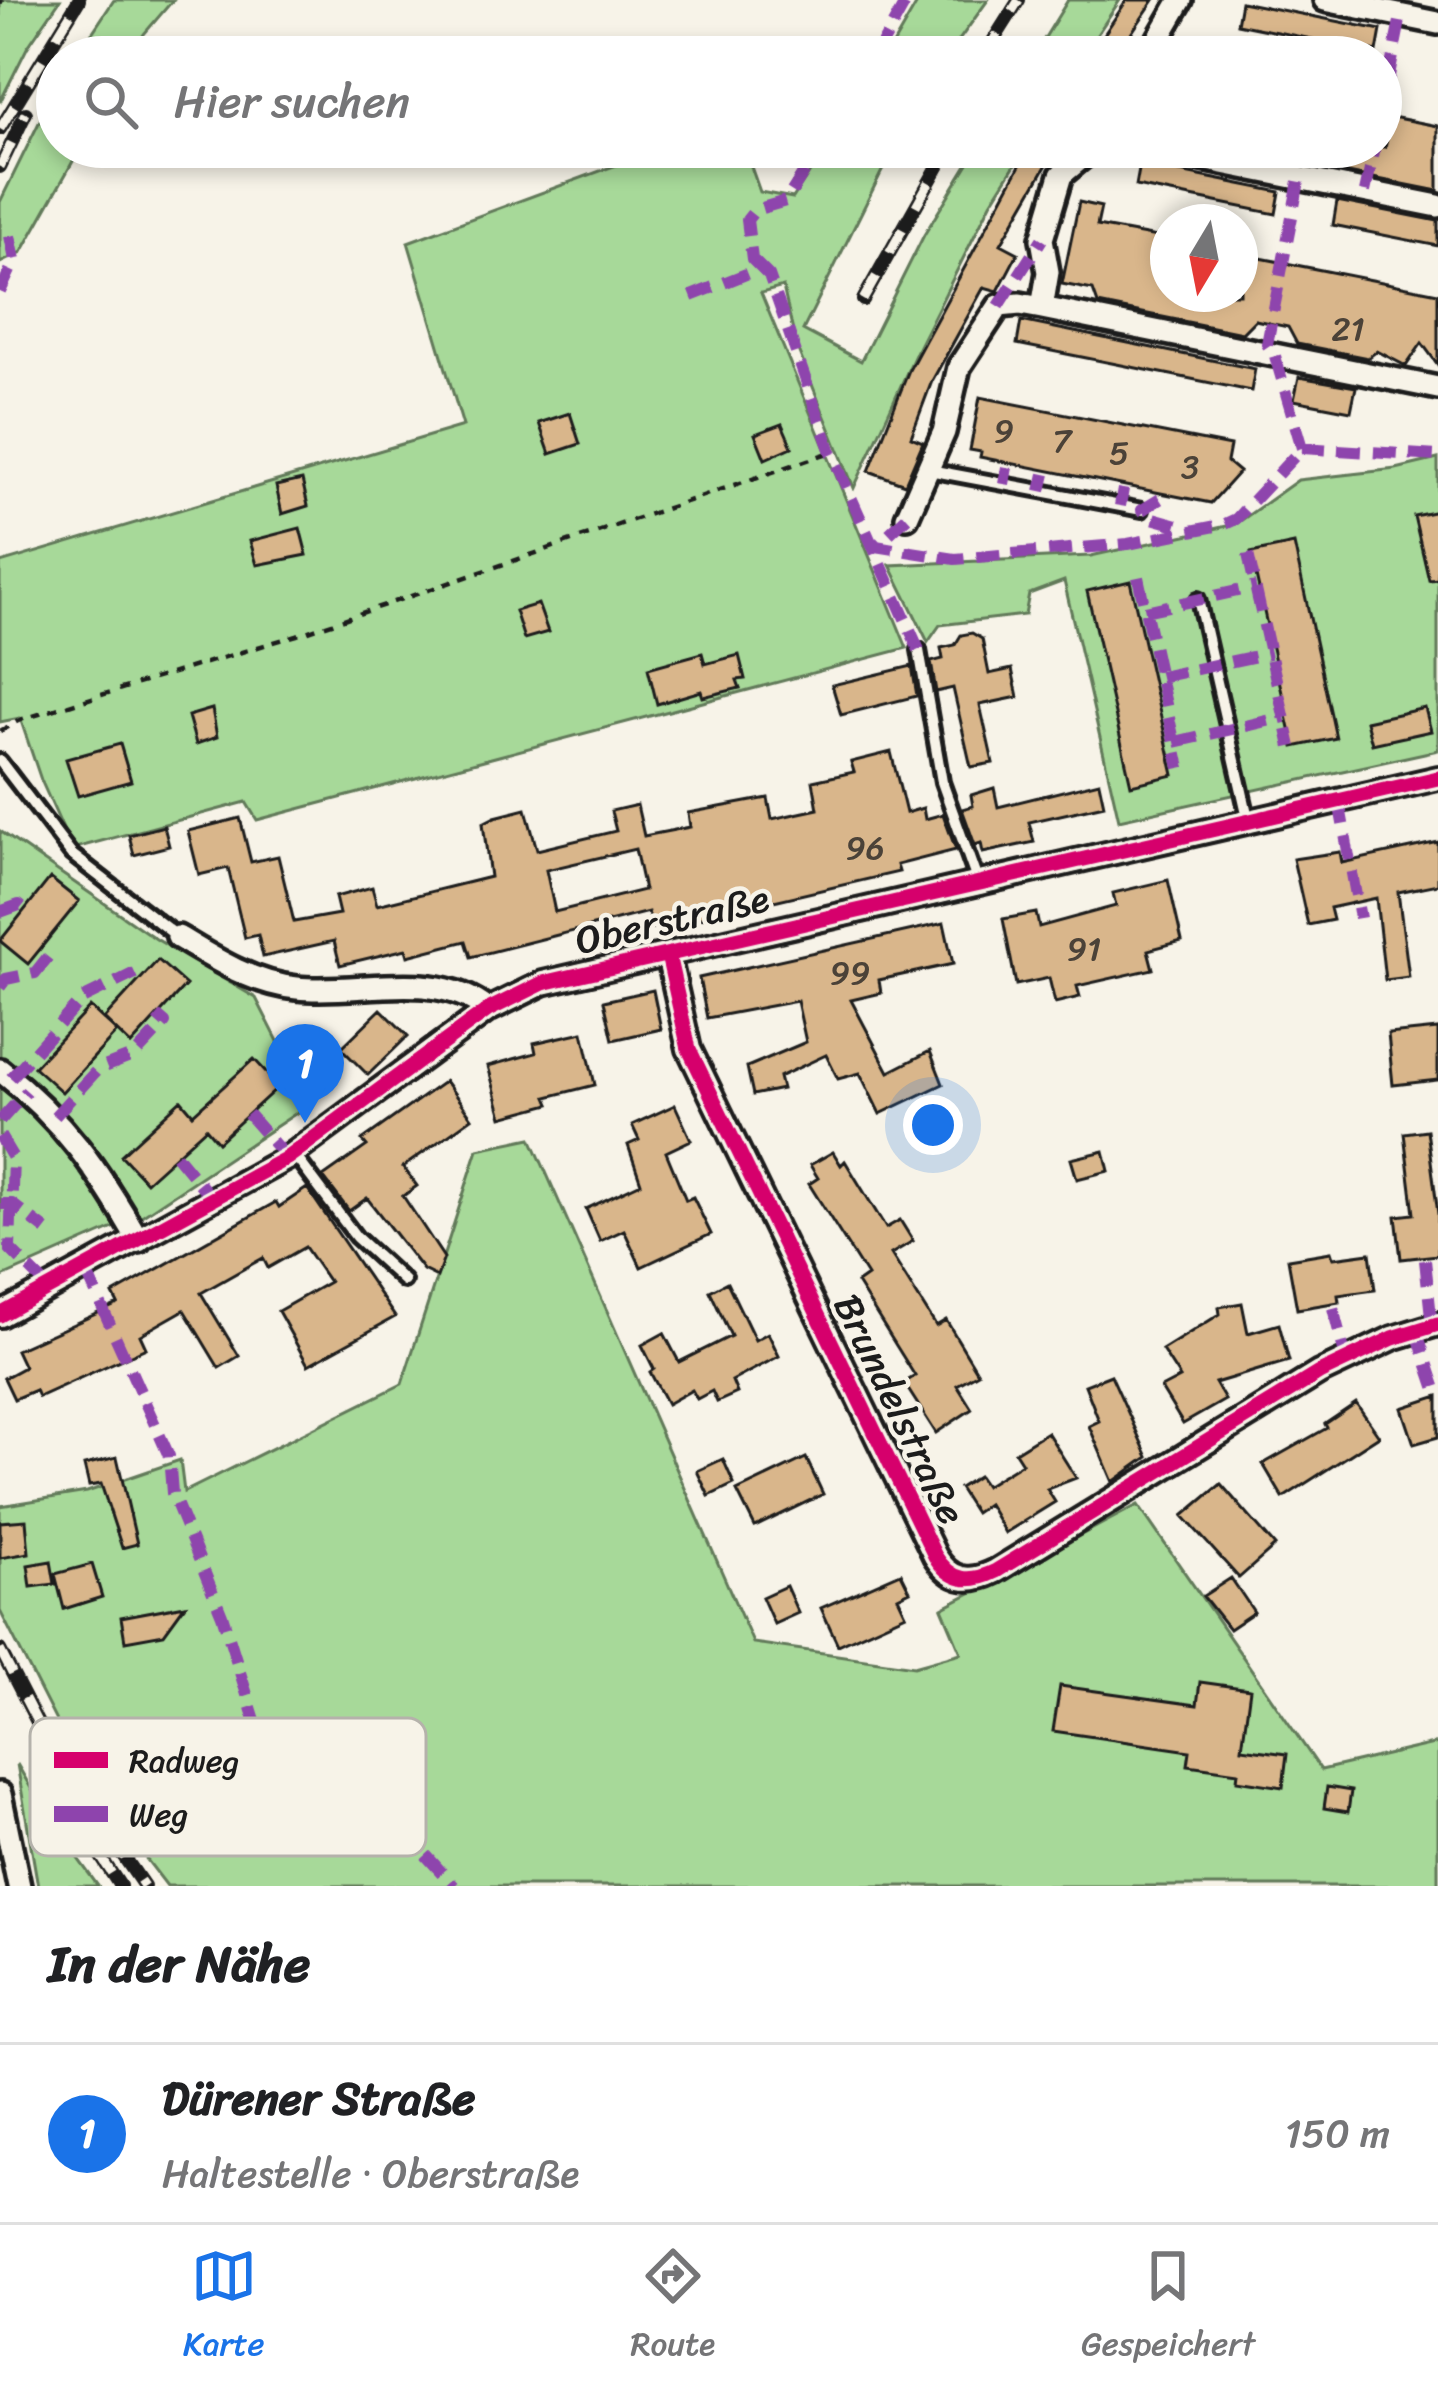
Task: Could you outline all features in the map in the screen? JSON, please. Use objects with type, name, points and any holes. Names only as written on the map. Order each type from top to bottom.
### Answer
[{"type":"street","points":[[1160,36],[1181,0]]},
{"type":"street","points":[[1325,0],[1438,23]]},
{"type":"street","points":[[1042,308],[1048,272],[1042,239],[1061,175],[1069,168]]},
{"type":"street","points":[[1248,168],[1438,206]]},
{"type":"street","points":[[907,517],[944,433],[958,368],[999,306],[1042,308],[1438,388]]},
{"type":"street","name":"Oberstraße","points":[[0,1315],[293,1153],[488,1010],[543,983],[1438,778]]},
{"type":"street","points":[[178,937],[231,968],[280,984],[445,988],[471,996],[488,1010]]},
{"type":"street","name":"Brundelstraße","points":[[668,955],[689,1049],[945,1572],[962,1580],[980,1579],[1319,1373],[1438,1324]]},
{"type":"street","points":[[0,1070],[55,1116],[87,1154],[139,1241]]},
{"type":"street","points":[[0,1794],[19,1886]]},
{"type":"lane","points":[[929,470],[1142,510]]},
{"type":"lane","points":[[1198,599],[1249,822]]},
{"type":"lane","points":[[919,650],[942,782],[978,883]]},
{"type":"lane","points":[[0,760],[71,854],[178,937]]},
{"type":"lane","points":[[293,1153],[356,1237],[404,1281]]},
{"type":"path","points":[[0,731],[20,720],[297,635],[831,452]]},
{"type":"green space","points":[[0,0],[60,0],[27,48],[0,102]]},
{"type":"green space","points":[[114,0],[173,0],[143,36],[90,36]]},
{"type":"green space","points":[[919,0],[988,0],[962,36],[898,36]]},
{"type":"green space","points":[[1068,0],[1120,0],[1096,36],[1046,36]]},
{"type":"green space","points":[[36,129],[36,168],[69,168],[22,252],[0,263],[0,202]]},
{"type":"green space","points":[[608,168],[751,168],[760,192],[793,198],[812,168],[884,168],[803,330],[861,361],[924,235],[965,168],[1013,168],[919,346],[854,488],[796,345],[783,287],[761,293],[907,648],[257,820],[246,802],[72,849],[20,718],[0,722],[0,563],[463,426],[408,242]]},
{"type":"green space","points":[[1438,459],[1438,750],[1119,820],[1064,581],[1029,594],[1025,615],[940,625],[928,642],[890,565],[1091,556],[1236,524],[1298,480],[1396,469]]},
{"type":"green space","points":[[0,831],[156,939],[256,998],[310,1104],[143,1215],[0,1278]]},
{"type":"green space","points":[[531,1138],[753,1643],[914,1666],[961,1653],[942,1608],[1138,1505],[1321,1770],[1438,1743],[1438,1886],[167,1886],[144,1856],[426,1856],[426,1718],[54,1718],[0,1611],[0,1506],[87,1492],[180,1460],[184,1492],[402,1384],[478,1149]]},
{"type":"green space","points":[[17,1764],[30,1787],[30,1840]]},
{"type":"green space","points":[[33,1856],[76,1856],[98,1886],[38,1886]]},
{"type":"building","points":[[1127,0],[1154,0],[1129,36],[1103,36]]},
{"type":"building","points":[[1241,2],[1381,30],[1380,36],[1297,36],[1237,24]]},
{"type":"building","points":[[1402,119],[1438,126],[1438,191],[1343,172],[1344,168],[1402,168]]},
{"type":"building","points":[[1019,168],[1045,168],[1001,244],[1018,253],[998,291],[984,287],[932,381],[911,437],[923,442],[905,484],[869,471],[909,370]]},
{"type":"building","points":[[1139,168],[1280,192],[1276,214],[1258,210],[1258,204],[1226,204],[1136,186]]},
{"type":"building","points":[[1337,201],[1438,221],[1438,246],[1333,225]]},
{"type":"building","points":[[1079,202],[1101,207],[1097,226],[1150,236],[1150,312],[1258,312],[1258,258],[1438,293],[1438,365],[1422,343],[1406,366],[1377,351],[1368,358],[1297,344],[1288,327],[1255,320],[1242,333],[1098,304],[1093,290],[1062,284]]},
{"type":"building","points":[[1021,321],[1255,369],[1251,391],[1017,344]]},
{"type":"building","points":[[1299,377],[1356,387],[1351,411],[1294,400]]},
{"type":"building","points":[[980,397],[1230,446],[1227,462],[1239,472],[1211,503],[980,457],[981,452],[970,450]]},
{"type":"building","points":[[570,413],[580,444],[550,454],[539,423]]},
{"type":"building","points":[[782,424],[792,447],[765,459],[755,434]]},
{"type":"building","points":[[302,480],[308,506],[282,514],[276,486]]},
{"type":"building","points":[[1438,511],[1438,579],[1429,580],[1414,516]]},
{"type":"building","points":[[300,528],[307,555],[257,565],[250,541]]},
{"type":"building","points":[[1294,544],[1336,738],[1294,747],[1251,553]]},
{"type":"building","points":[[1130,581],[1174,775],[1131,785],[1087,591]]},
{"type":"building","points":[[538,604],[548,632],[524,639],[515,611]]},
{"type":"building","points":[[972,633],[982,639],[989,674],[1012,669],[1018,697],[980,705],[993,763],[971,767],[953,688],[936,692],[931,662],[943,659],[941,648]]},
{"type":"building","points":[[702,653],[705,664],[739,655],[745,679],[737,680],[740,688],[703,697],[701,691],[657,704],[648,668]]},
{"type":"building","points":[[912,666],[917,696],[841,715],[832,685]]},
{"type":"building","points":[[1425,708],[1431,731],[1372,744],[1366,721]]},
{"type":"building","points":[[212,709],[217,737],[196,744],[188,716]]},
{"type":"building","points":[[120,744],[131,781],[78,796],[66,759]]},
{"type":"building","points":[[891,752],[906,813],[923,808],[925,819],[943,814],[956,850],[897,865],[899,872],[705,917],[652,928],[648,912],[471,957],[466,941],[408,956],[406,949],[340,965],[334,941],[263,957],[258,935],[245,938],[228,868],[199,875],[188,831],[240,818],[251,862],[278,856],[294,922],[339,914],[335,897],[372,887],[377,905],[490,877],[483,823],[495,817],[526,809],[537,850],[616,831],[611,811],[637,805],[644,836],[690,827],[688,813],[768,798],[772,819],[818,809],[813,781],[854,772],[851,762]],"holes":[[[635,849],[644,890],[555,912],[546,870]]]},
{"type":"building","points":[[1099,782],[1104,805],[1029,822],[1034,842],[983,853],[981,843],[975,845],[962,809],[973,806],[971,795],[994,788],[998,807]]},
{"type":"building","points":[[164,826],[169,846],[134,855],[129,835]]},
{"type":"building","points":[[1438,842],[1438,884],[1398,892],[1409,977],[1385,980],[1376,898],[1330,908],[1333,920],[1308,925],[1293,859],[1340,852],[1342,863]]},
{"type":"building","points":[[50,878],[79,901],[28,964],[0,941]]},
{"type":"building","points":[[1168,880],[1182,941],[1148,950],[1153,969],[1077,986],[1080,997],[1055,1003],[1049,978],[1016,985],[1003,919],[1036,913],[1039,927],[1116,906],[1113,893]]},
{"type":"building","points":[[944,923],[953,964],[879,980],[881,993],[851,1000],[889,1072],[930,1051],[943,1084],[880,1114],[860,1073],[838,1079],[826,1055],[779,1077],[782,1089],[753,1095],[747,1067],[806,1042],[797,1001],[707,1018],[699,978]]},
{"type":"building","points":[[158,960],[186,985],[131,1045],[104,1019]]},
{"type":"building","points":[[653,990],[661,1029],[613,1040],[604,1001]]},
{"type":"building","points":[[90,1007],[117,1032],[62,1092],[34,1067]]},
{"type":"building","points":[[381,1009],[408,1036],[368,1075],[341,1048]]},
{"type":"building","points":[[1438,1029],[1438,1080],[1393,1085],[1388,1034]]},
{"type":"building","points":[[583,1032],[595,1085],[547,1097],[550,1104],[502,1117],[488,1066],[536,1053],[534,1043]]},
{"type":"building","points":[[254,1059],[279,1086],[218,1142],[206,1128],[146,1182],[121,1155],[181,1100],[193,1114]]},
{"type":"building","points":[[445,1081],[472,1118],[403,1167],[417,1186],[403,1196],[444,1258],[437,1277],[423,1270],[367,1198],[349,1211],[323,1177],[367,1146],[362,1140]]},
{"type":"building","points":[[675,1105],[691,1140],[666,1152],[686,1200],[693,1197],[711,1234],[641,1267],[624,1230],[600,1241],[586,1209],[641,1183],[628,1145],[639,1140],[632,1125]]},
{"type":"building","points":[[1427,1130],[1438,1255],[1401,1259],[1396,1216],[1414,1214],[1404,1133]]},
{"type":"building","points":[[1104,1151],[1109,1171],[1077,1179],[1071,1159]]},
{"type":"building","points":[[833,1152],[841,1165],[845,1161],[886,1228],[900,1220],[913,1241],[891,1254],[936,1326],[946,1320],[978,1373],[957,1385],[972,1409],[936,1433],[904,1383],[915,1376],[857,1283],[867,1276],[809,1184],[818,1178],[810,1165]]},
{"type":"building","points":[[307,1188],[395,1317],[308,1365],[278,1311],[329,1282],[305,1247],[268,1268],[263,1258],[201,1293],[239,1356],[219,1368],[184,1310],[140,1335],[146,1348],[38,1397],[35,1390],[14,1399],[4,1378],[24,1367],[16,1350],[118,1304],[113,1294]]},
{"type":"building","points":[[1331,1252],[1333,1258],[1370,1253],[1375,1290],[1338,1295],[1339,1302],[1297,1309],[1288,1259]]},
{"type":"building","points":[[727,1282],[755,1340],[768,1333],[779,1356],[732,1381],[737,1393],[717,1402],[712,1391],[697,1399],[692,1390],[667,1404],[642,1345],[664,1333],[679,1362],[731,1336],[710,1291]]},
{"type":"building","points":[[1242,1303],[1248,1333],[1279,1324],[1289,1361],[1215,1383],[1225,1400],[1183,1424],[1161,1388],[1180,1378],[1162,1350],[1220,1314],[1219,1307]]},
{"type":"building","points":[[1111,1375],[1148,1457],[1113,1482],[1089,1426],[1099,1421],[1085,1385]]},
{"type":"building","points":[[1438,1396],[1438,1437],[1414,1444],[1402,1408]]},
{"type":"building","points":[[1356,1403],[1379,1436],[1283,1498],[1263,1464],[1327,1428],[1325,1424]]},
{"type":"building","points":[[1047,1432],[1076,1478],[1047,1489],[1055,1502],[1005,1533],[988,1504],[975,1513],[959,1488],[978,1476],[985,1486],[1022,1463],[1015,1452]]},
{"type":"building","points":[[117,1457],[137,1544],[122,1548],[101,1484],[89,1486],[84,1465]]},
{"type":"building","points":[[806,1458],[823,1494],[755,1527],[737,1491]]},
{"type":"building","points":[[723,1459],[734,1484],[709,1496],[697,1471]]},
{"type":"building","points":[[1221,1484],[1275,1546],[1239,1578],[1183,1516]]},
{"type":"building","points":[[26,1520],[29,1553],[0,1558],[0,1522]]},
{"type":"building","points":[[51,1561],[55,1584],[31,1587],[28,1565]]},
{"type":"building","points":[[92,1564],[102,1597],[64,1609],[55,1574]]},
{"type":"building","points":[[901,1573],[910,1591],[898,1597],[906,1614],[838,1645],[821,1608]]},
{"type":"building","points":[[1231,1578],[1254,1612],[1229,1629],[1203,1596]]},
{"type":"building","points":[[786,1586],[798,1613],[774,1624],[762,1597]]},
{"type":"building","points":[[185,1605],[164,1634],[125,1641],[121,1617]]},
{"type":"building","points":[[1200,1682],[1250,1689],[1242,1748],[1287,1754],[1283,1787],[1237,1780],[1238,1772],[1188,1765],[1190,1751],[1053,1731],[1060,1686],[1197,1705]]},
{"type":"building","points":[[1327,1787],[1351,1791],[1348,1812],[1324,1808]]},
{"type":"railway","points":[[57,36],[79,0]]},
{"type":"railway","points":[[996,36],[1019,0]]},
{"type":"railway","points":[[0,129],[36,70]]},
{"type":"railway","points":[[0,167],[26,113]]},
{"type":"railway","points":[[863,300],[937,168]]},
{"type":"railway","points":[[0,1650],[35,1718]]},
{"type":"railway","points":[[100,1856],[120,1886]]},
{"type":"railway","points":[[123,1856],[144,1886]]},
{"type":"marked path","points":[[887,36],[907,0]]},
{"type":"marked path","points":[[1397,36],[1401,16]]},
{"type":"marked path","points":[[761,268],[752,259],[747,220],[755,210],[786,201],[807,168]]},
{"type":"marked path","points":[[1365,192],[1370,168]]},
{"type":"marked path","points":[[907,517],[876,546],[955,559],[1128,544],[1236,519],[1302,448],[1275,356],[1267,344],[1300,176]]},
{"type":"marked path","points":[[0,292],[15,260],[10,236]]},
{"type":"marked path","points":[[999,306],[1042,239]]},
{"type":"marked path","points":[[691,296],[761,268],[769,276],[831,452],[919,650]]},
{"type":"marked path","points":[[1302,448],[1438,456]]},
{"type":"marked path","points":[[1004,484],[1007,467]]},
{"type":"marked path","points":[[1041,491],[1045,474]]},
{"type":"marked path","points":[[1120,506],[1123,489]]},
{"type":"marked path","points":[[1160,499],[1142,510],[1149,517],[1188,528]]},
{"type":"marked path","points":[[1248,554],[1291,747]]},
{"type":"marked path","points":[[1138,577],[1180,768]]},
{"type":"marked path","points":[[1145,611],[1256,587]]},
{"type":"marked path","points":[[1160,677],[1270,653]]},
{"type":"marked path","points":[[1175,742],[1285,717]]},
{"type":"marked path","points":[[1339,801],[1360,918]]},
{"type":"marked path","points":[[0,912],[19,905],[25,910]]},
{"type":"marked path","points":[[0,987],[6,979],[35,973],[55,948]]},
{"type":"marked path","points":[[11,1078],[82,999],[135,973]]},
{"type":"marked path","points":[[55,1116],[97,1070],[135,1055],[165,1023],[157,1016]]},
{"type":"marked path","points":[[0,1121],[27,1091]]},
{"type":"marked path","points":[[248,1114],[287,1158]]},
{"type":"marked path","points":[[0,1136],[13,1158],[10,1249],[50,1289]]},
{"type":"marked path","points":[[176,1155],[214,1201]]},
{"type":"marked path","points":[[1,1204],[12,1204],[46,1230]]},
{"type":"marked path","points":[[1425,1260],[1432,1326]]},
{"type":"marked path","points":[[86,1271],[169,1456],[172,1493],[222,1615],[254,1718]]},
{"type":"marked path","points":[[1333,1308],[1346,1359]]},
{"type":"marked path","points":[[1416,1330],[1437,1392]]},
{"type":"marked path","points":[[426,1855],[454,1886]]},
{"type":"cycle path","points":[[0,1315],[287,1158],[488,1010],[543,983],[1438,778]]},
{"type":"cycle path","points":[[668,955],[689,1049],[935,1556],[954,1576],[978,1578],[996,1571],[1319,1373],[1393,1338],[1438,1324]]},
{"type":"place","name":"Dürener Straße","points":[[305,1123]]}]
